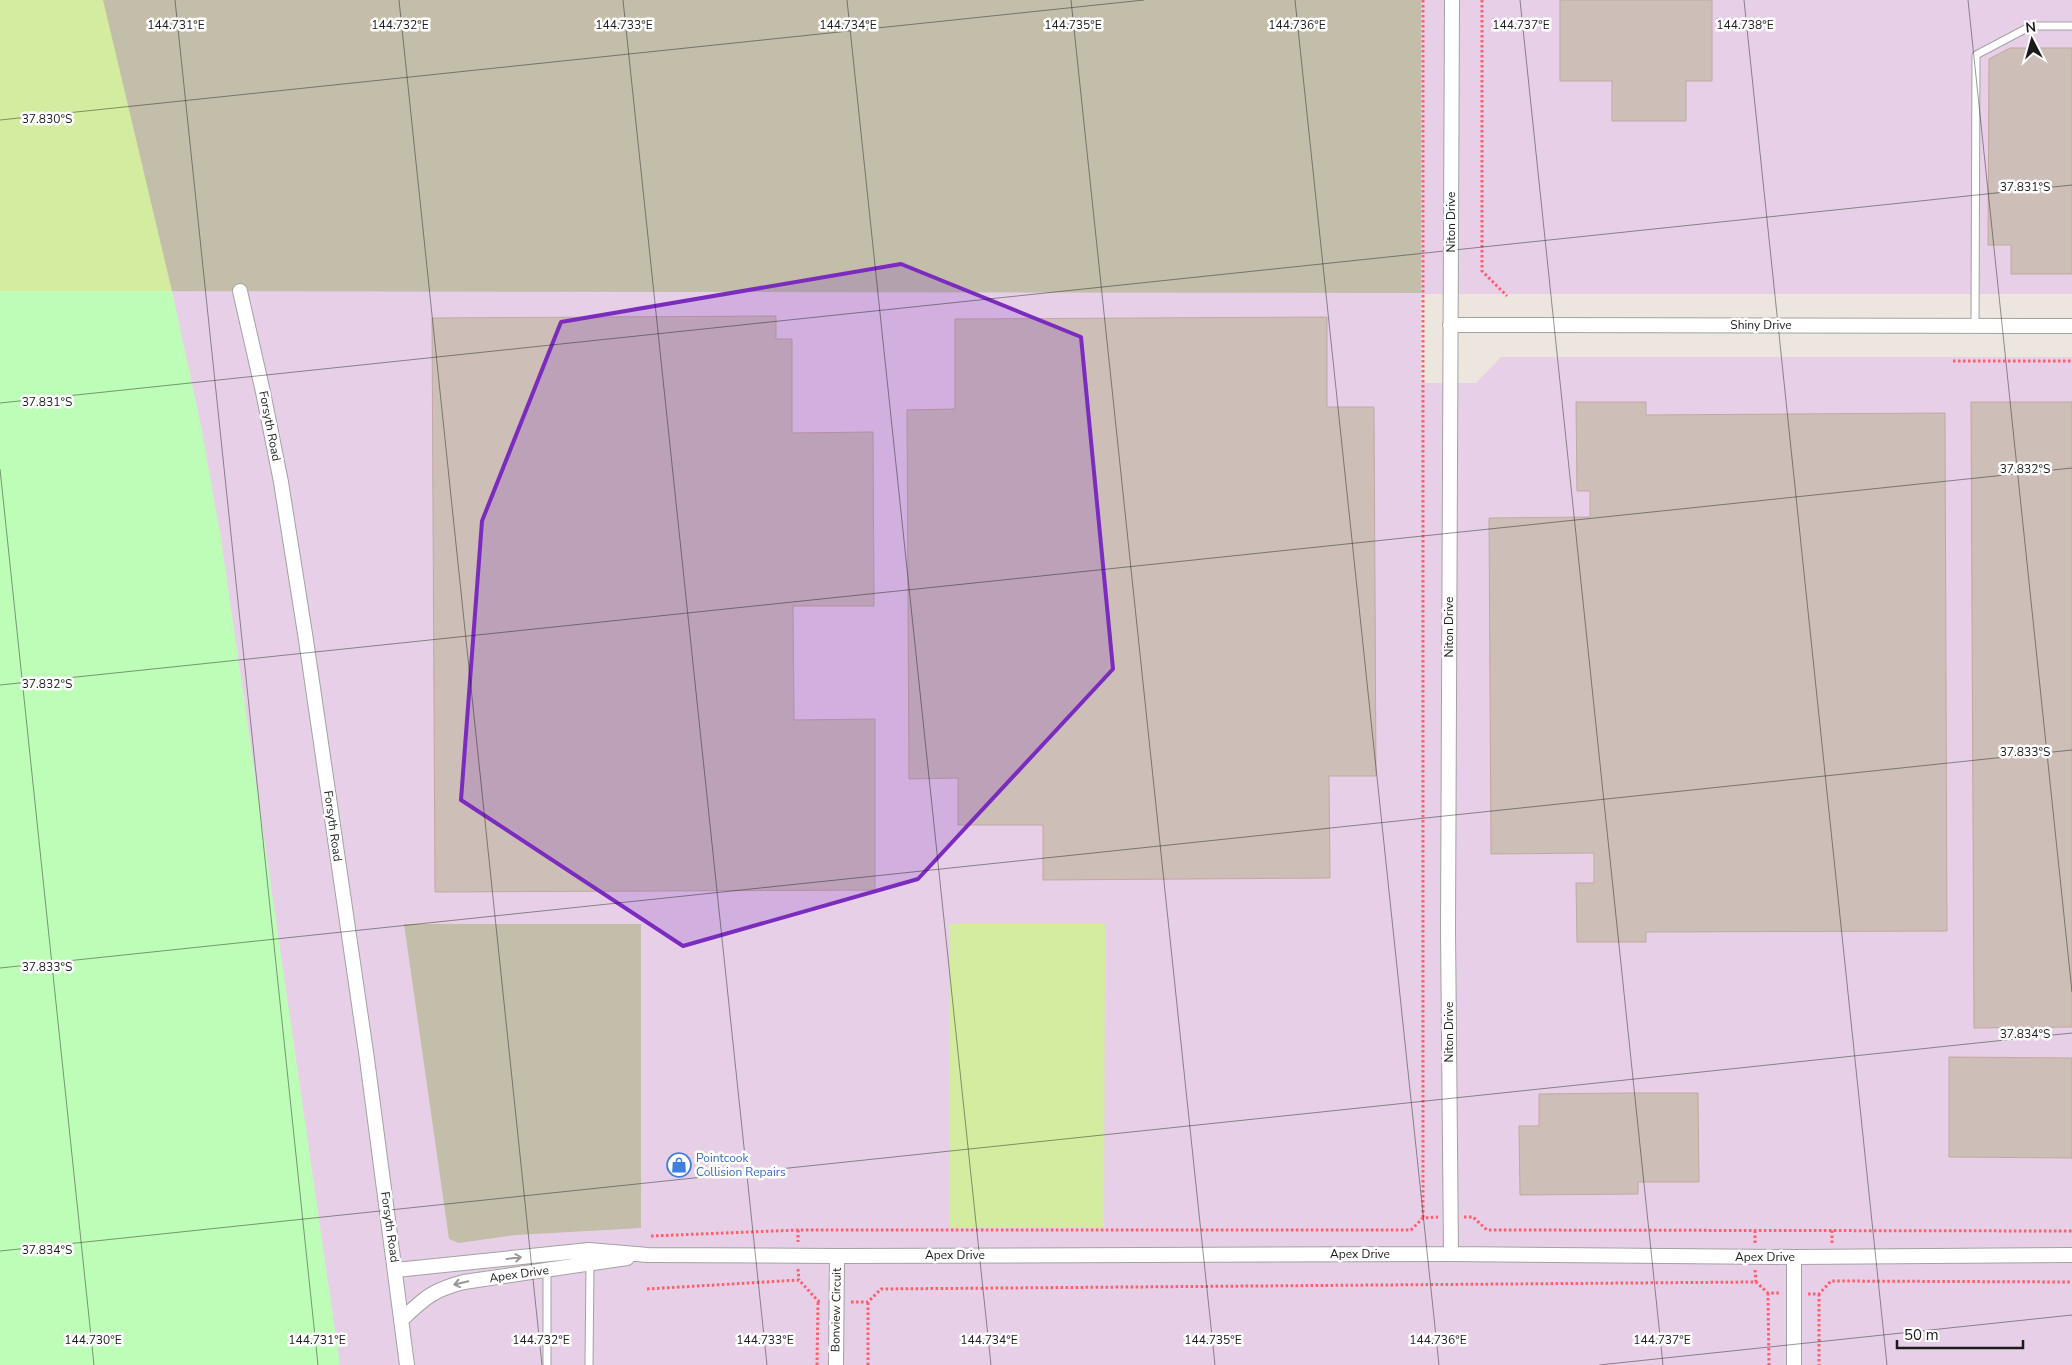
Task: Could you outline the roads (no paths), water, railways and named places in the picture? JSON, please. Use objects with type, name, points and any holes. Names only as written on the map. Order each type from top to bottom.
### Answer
[{"type":"street","name":"Niton Drive","points":[[1451,1254],[1448,909],[1452,0]]},
{"type":"street","name":"Forsyth Road","points":[[240,291],[281,482],[306,640],[396,1270],[407,1365]]},
{"type":"street","name":"Shiny Drive","points":[[1450,325],[2072,326]]},
{"type":"street","name":"Apex Drive","points":[[396,1270],[589,1250],[648,1255],[837,1256],[1451,1254],[1794,1257],[2072,1255]]},
{"type":"street","name":"Apex Drive","points":[[401,1320],[420,1302],[440,1288],[464,1282],[648,1255]]},
{"type":"street","name":"Bonview Circuit","points":[[836,1365],[837,1256]]},
{"type":"street","points":[[1794,1257],[1794,1365]]},
{"type":"lane","points":[[1975,326],[1976,55],[2031,26],[2072,26]]},
{"type":"lane","points":[[589,1365],[590,1263]]},
{"type":"lane","points":[[547,1270],[547,1365]]},
{"type":"place","name":"Pointcook Collision Repairs","points":[[679,1165]]}]
